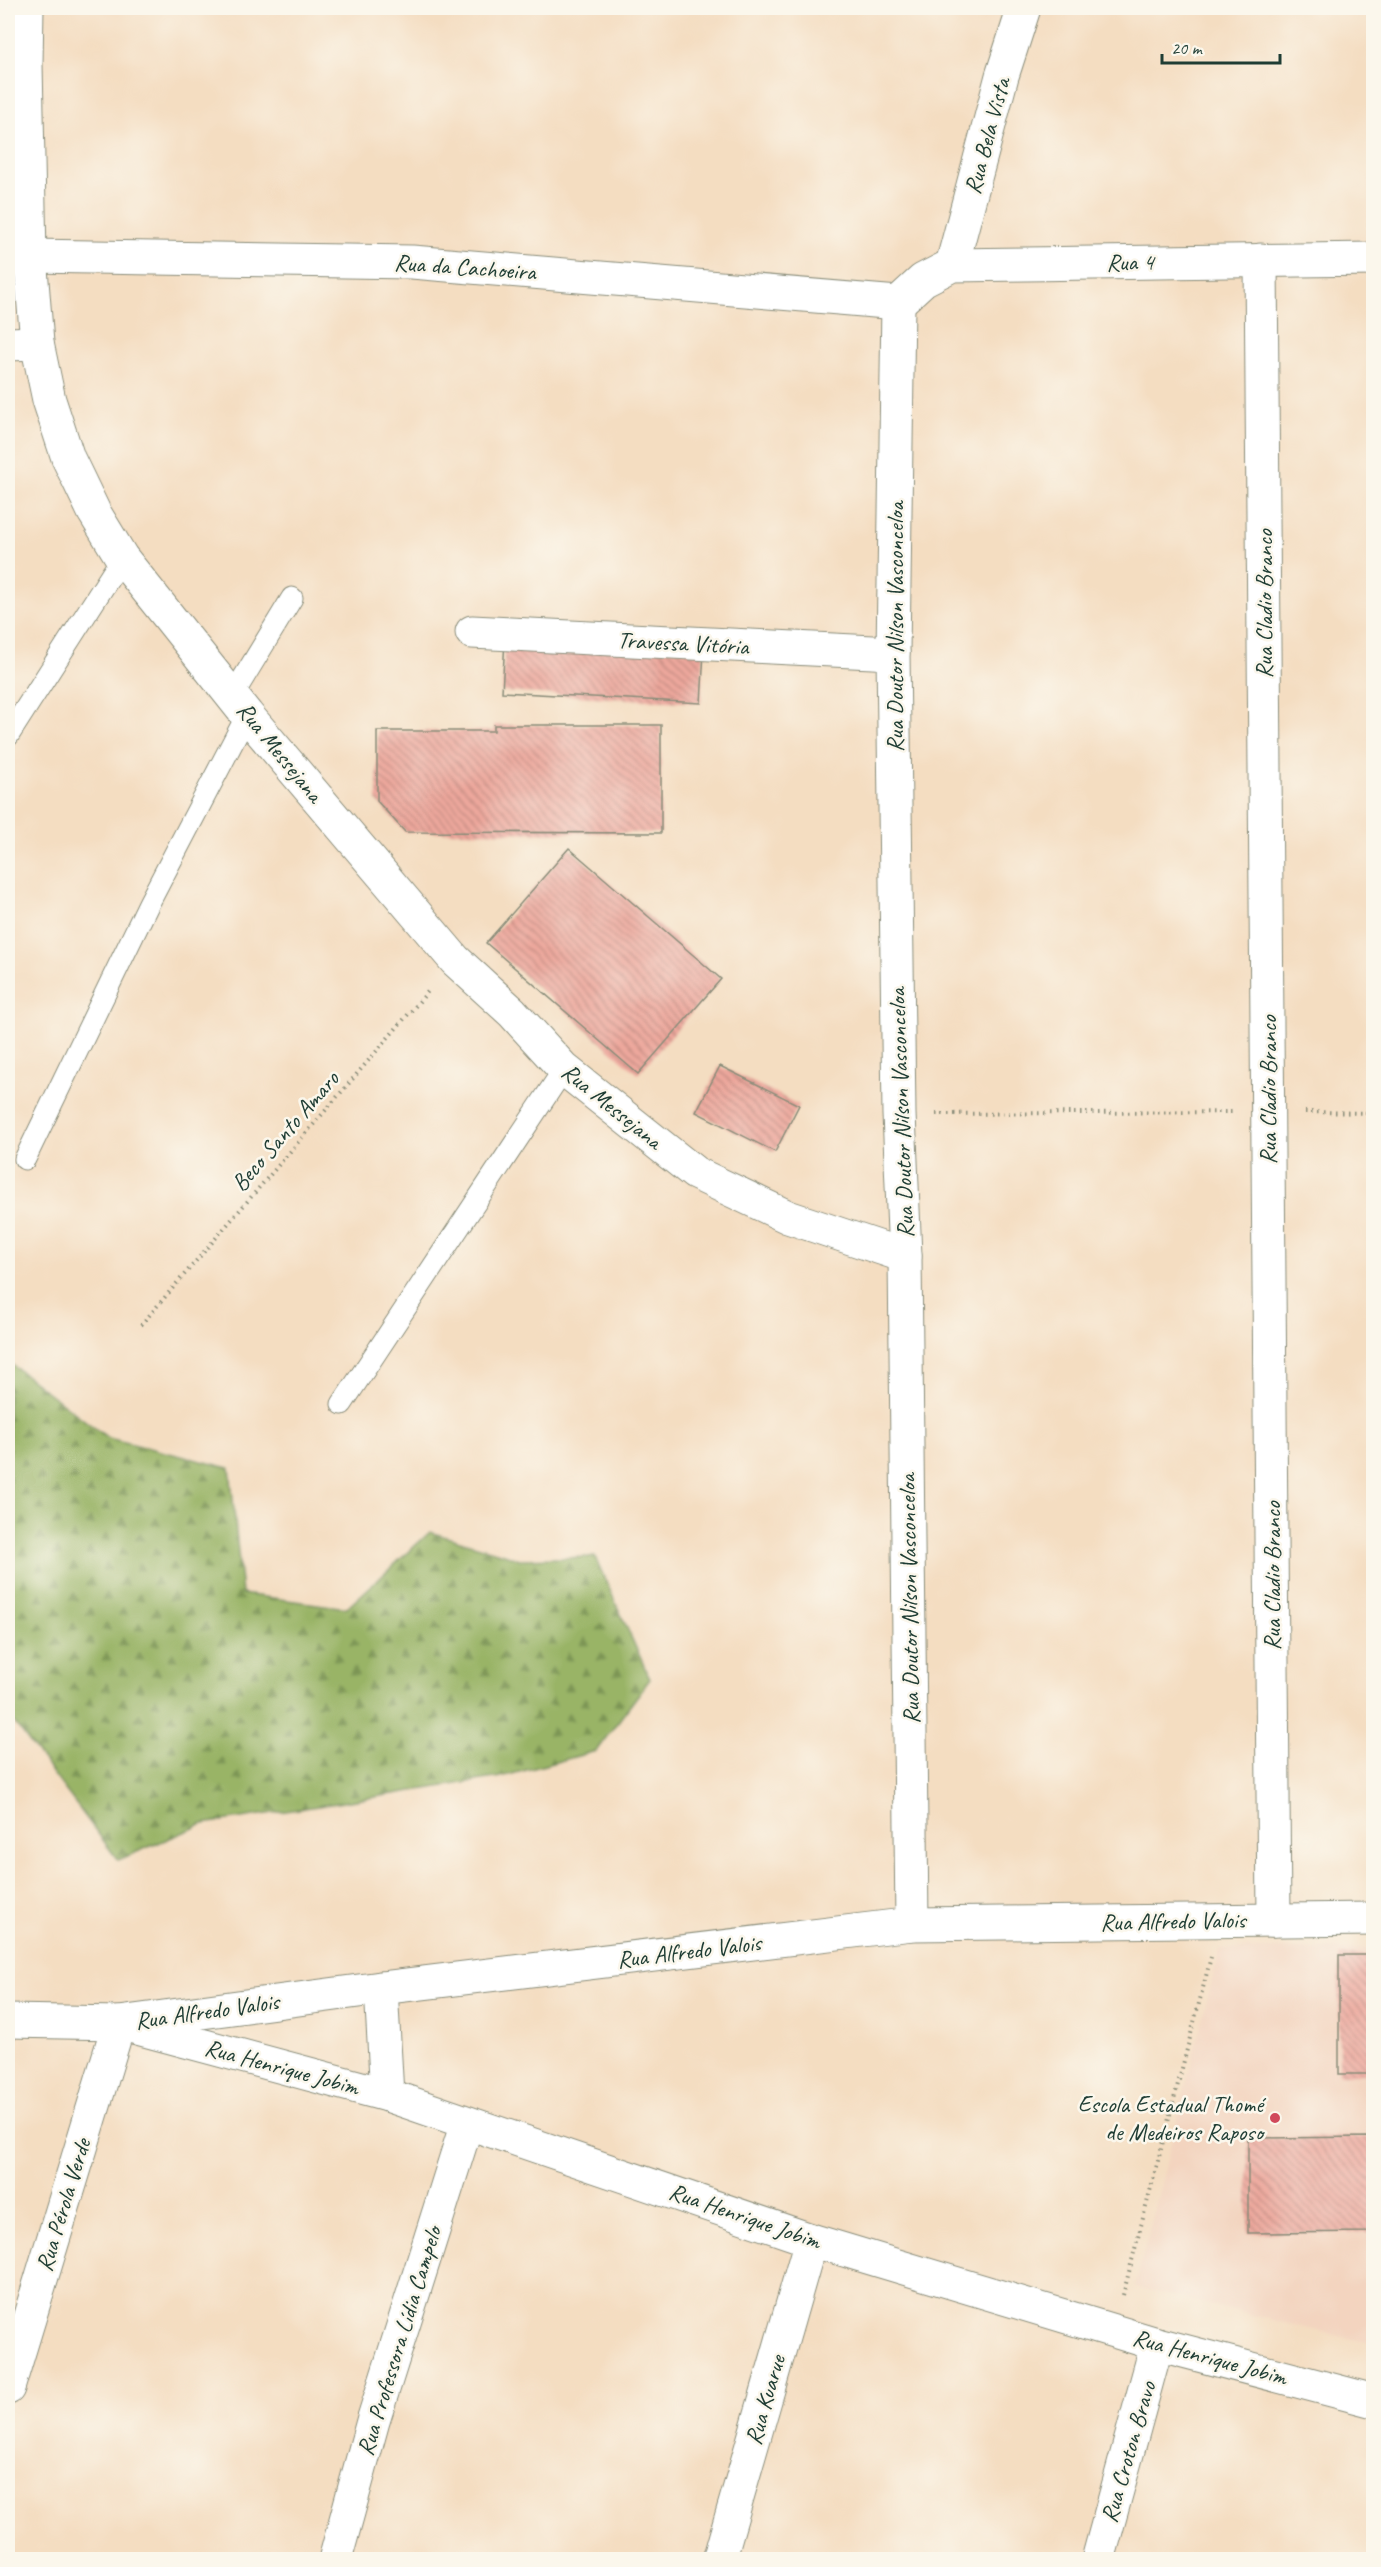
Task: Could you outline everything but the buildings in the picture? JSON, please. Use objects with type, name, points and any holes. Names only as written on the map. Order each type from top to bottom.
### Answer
[{"type":"street","name":"Rua Messejana","points":[[27,8],[17,64],[30,256],[22,343],[49,400],[68,458],[94,512],[122,558],[240,705],[455,960],[512,1011],[564,1069],[695,1173],[788,1217],[905,1256]]},
{"type":"street","name":"Rua Bela Vista","points":[[952,266],[1002,76],[1024,8]]},
{"type":"street","name":"Rua da Cachoeira","points":[[30,256],[412,262],[898,303]]},
{"type":"street","name":"Rua Cladio Branco","points":[[1262,260],[1274,1920]]},
{"type":"street","name":"Rua 4","points":[[898,303],[923,280],[952,266],[1374,260]]},
{"type":"street","name":"Rua Doutor Nilson Vasconceloa","points":[[898,303],[893,653],[899,1114],[905,1256],[912,1924]]},
{"type":"street","name":"Travessa Vitória","points":[[472,632],[893,653]]},
{"type":"street","name":"Rua Alfredo Valois","points":[[8,2021],[119,2023],[381,1988],[912,1924],[1374,1919]]},
{"type":"street","points":[[381,1988],[387,2095]]},
{"type":"street","name":"Rua Henrique Jobim","points":[[119,2023],[387,2095],[811,2240],[1157,2344],[1374,2401]]},
{"type":"street","name":"Rua Pérola Verde","points":[[8,2388],[119,2023]]},
{"type":"street","name":"Rua Professora Lídia Campelo","points":[[335,2559],[373,2421],[467,2123]]},
{"type":"street","name":"Rua Kuarue","points":[[719,2559],[811,2240]]},
{"type":"street","name":"Rua Croton Bravo","points":[[1098,2559],[1157,2344]]},
{"type":"lane","points":[[8,736],[122,558]]},
{"type":"lane","points":[[25,1159],[149,903],[292,598]]},
{"type":"lane","points":[[342,1404],[564,1069]]},
{"type":"path","name":"Beco Santo Amaro","points":[[141,1325],[455,960]]},
{"type":"path","points":[[899,1114],[1374,1113]]},
{"type":"path","points":[[1114,2331],[1221,1920]]},
{"type":"shaded area","name":"Escola Estadual Thomé de Medeiros Raposo","points":[[1220,1949],[1373,1949],[1373,2344],[1135,2287]]},
{"type":"green space","points":[[8,1362],[108,1438],[230,1468],[242,1594],[347,1608],[430,1532],[520,1559],[595,1557],[650,1679],[596,1751],[501,1777],[203,1824],[118,1860],[8,1714]]},
{"type":"place","name":"Escola Estadual Thomé de Medeiros Raposo","points":[[1275,2118]]}]
